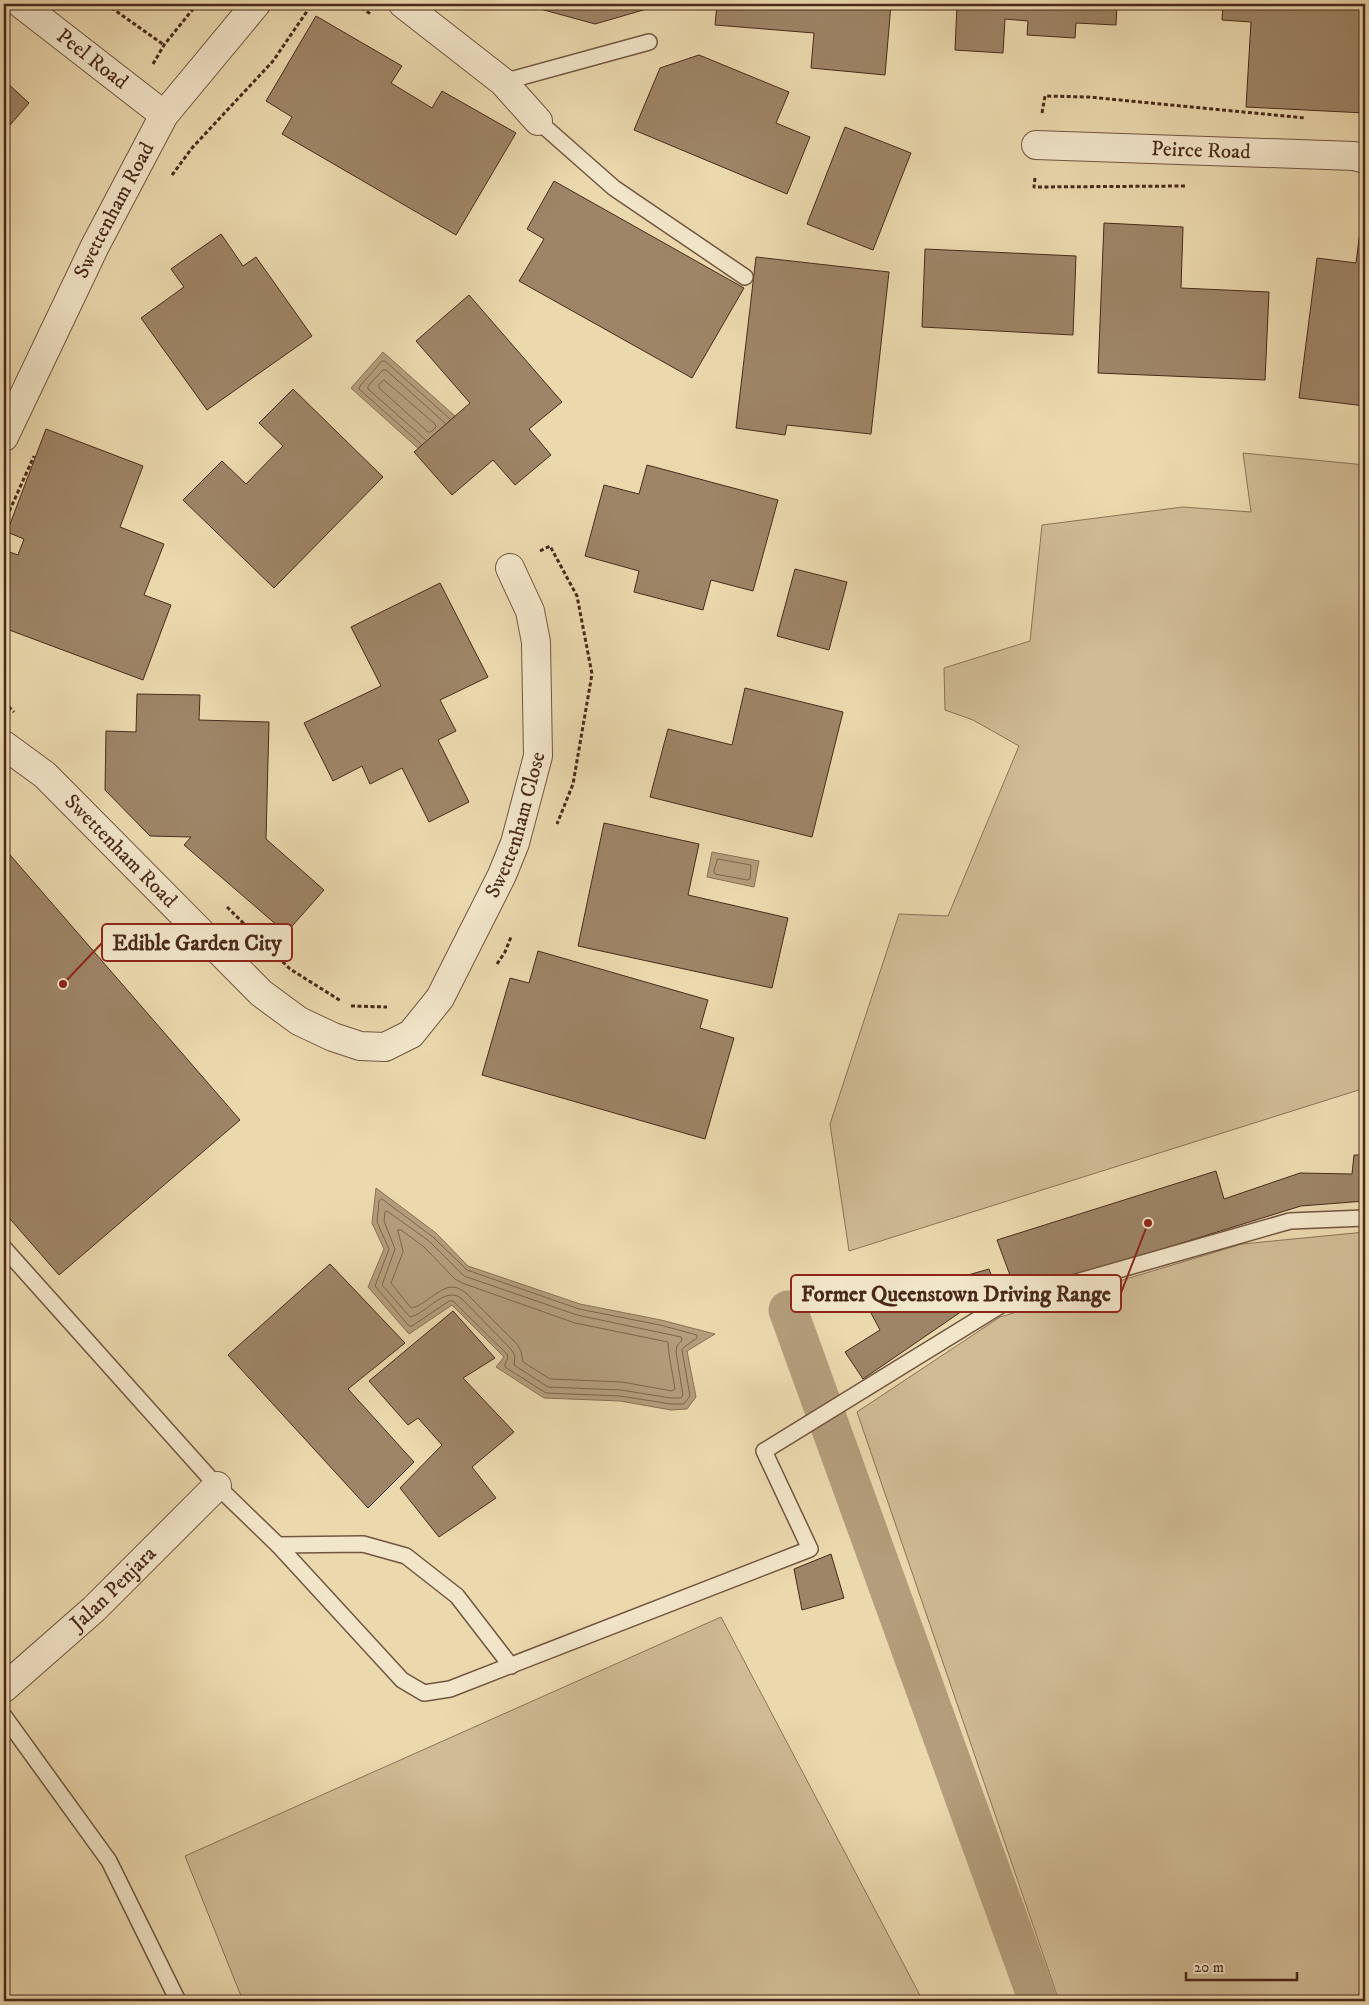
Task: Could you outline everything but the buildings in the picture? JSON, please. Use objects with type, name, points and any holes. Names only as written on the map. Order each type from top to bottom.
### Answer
[{"type":"street","name":"Peel Road","points":[[21,4],[164,115]]},
{"type":"street","name":"Swettenham Road","points":[[4,437],[95,246],[164,115],[256,4]]},
{"type":"street","points":[[403,4],[503,82],[538,121]]},
{"type":"street","name":"Peirce Road","points":[[1036,145],[1354,156],[1365,159]]},
{"type":"street","name":"Swettenham Close","points":[[385,1047],[411,1034],[440,998],[502,876],[515,843],[538,756],[536,642],[530,611],[510,568]]},
{"type":"street","name":"Swettenham Road","points":[[4,745],[45,775],[260,993],[299,1021],[333,1037],[360,1046],[385,1047]]},
{"type":"street","name":"Jalan Penjara","points":[[4,1688],[94,1609],[217,1486]]},
{"type":"lane","points":[[503,82],[649,42]]},
{"type":"lane","points":[[538,121],[614,188],[744,277]]},
{"type":"lane","points":[[4,1248],[217,1486],[278,1545],[402,1680],[424,1693],[450,1689],[810,1549],[764,1450],[1006,1302],[1290,1221],[1365,1218]]},
{"type":"lane","points":[[278,1545],[363,1544],[406,1556],[457,1596],[511,1666]]},
{"type":"lane","points":[[4,1716],[109,1861],[178,2001]]},
{"type":"path","points":[[106,4],[164,45]]},
{"type":"path","points":[[169,180],[192,148],[273,61],[312,4]]},
{"type":"path","points":[[1036,145],[1045,96],[1089,97],[1310,119]]},
{"type":"path","points":[[4,522],[36,451]]},
{"type":"path","points":[[510,568],[550,546],[577,596],[592,674],[574,784],[555,828]]},
{"type":"path","points":[[4,702],[16,714]]},
{"type":"path","points":[[226,907],[290,969],[348,1006],[394,1008]]},
{"type":"path","points":[[494,969],[505,952],[512,935]]},
{"type":"shaded area","points":[[1243,453],[1365,465],[1365,1088],[849,1251],[830,1124],[899,914],[948,916],[1019,746],[973,720],[945,710],[944,668],[1030,641],[1042,525],[1183,507],[1251,512]]},
{"type":"shaded area","points":[[1365,1232],[1365,2001],[1059,2001],[857,1412],[1000,1317],[1242,1244]]},
{"type":"shaded area","points":[[721,1617],[923,2001],[243,2001],[185,1856]]},
{"type":"water","points":[[383,352],[464,424],[431,460],[351,388]]},
{"type":"water","points":[[712,852],[759,861],[754,887],[707,877]]},
{"type":"water","points":[[376,1188],[436,1233],[468,1266],[580,1304],[661,1320],[715,1334],[687,1351],[696,1397],[687,1409],[671,1410],[620,1401],[544,1398],[496,1367],[504,1357],[452,1305],[409,1334],[368,1287],[384,1249],[372,1223]]},
{"type":"waterway","points":[[788,1310],[1038,2001]]},
{"type":"place","name":"Edible Garden City","points":[[63,984]]},
{"type":"place","name":"Former Queenstown Driving Range","points":[[1148,1223]]}]
